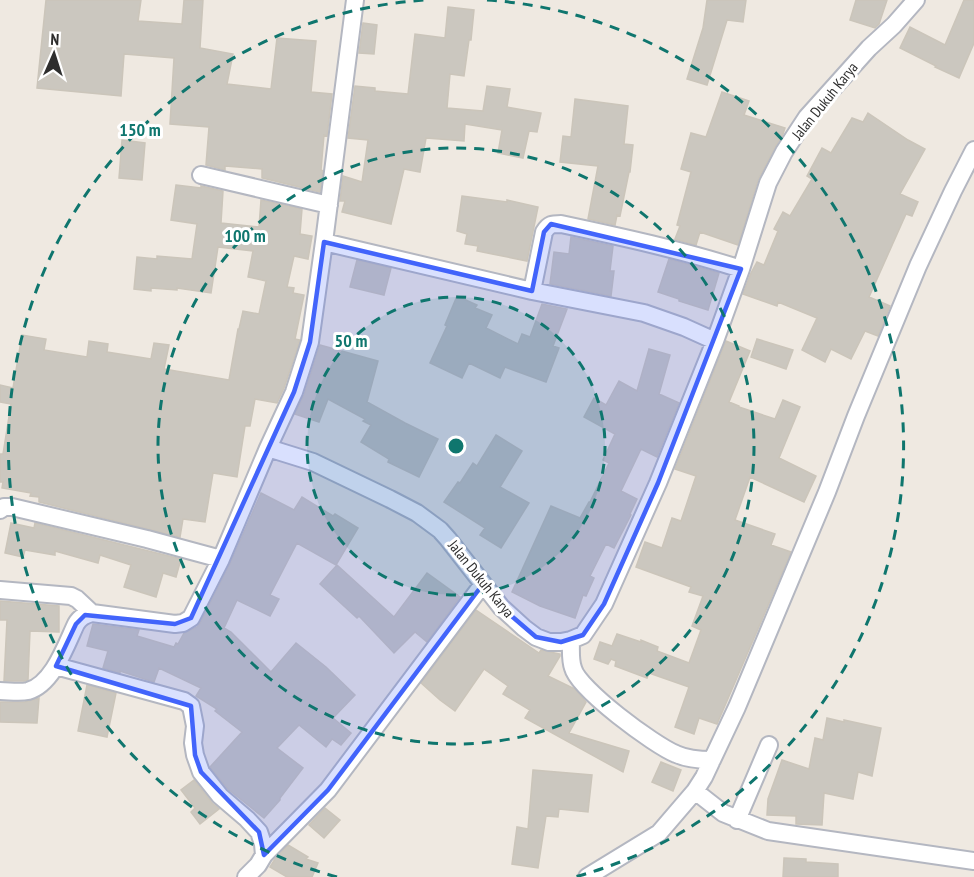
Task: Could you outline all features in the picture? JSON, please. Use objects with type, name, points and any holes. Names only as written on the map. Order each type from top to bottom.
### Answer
[{"type":"street","points":[[0,691],[25,691],[34,688],[48,678],[79,619],[92,613],[175,624],[183,623],[190,618],[221,559],[294,392],[310,342],[355,0]]},
{"type":"street","name":"Jalan Dukuh Karya","points":[[268,448],[314,462],[417,513],[440,530],[501,607],[536,637],[549,642],[561,642],[583,635],[604,604],[658,483],[715,341],[741,270],[768,183],[784,152],[807,117],[916,0]]},
{"type":"street","points":[[588,877],[659,833],[695,791],[712,760],[737,707],[809,535],[918,266],[974,150]]},
{"type":"street","points":[[201,175],[329,205]]},
{"type":"street","points":[[532,291],[544,232],[551,224],[561,224],[648,243],[708,258],[741,270]]},
{"type":"street","points":[[324,242],[532,291],[644,313],[715,341]]},
{"type":"street","points":[[0,510],[4,507],[12,507],[221,559]]},
{"type":"street","points":[[246,877],[264,855],[328,790],[483,584]]},
{"type":"street","points":[[0,590],[74,597],[92,613]]},
{"type":"street","points":[[571,640],[573,669],[586,689],[657,744],[685,758],[712,760]]},
{"type":"street","points":[[56,666],[184,701],[191,706],[195,726],[193,743],[201,772],[220,796],[259,832],[264,855]]},
{"type":"street","points":[[737,820],[769,745]]},
{"type":"street","points":[[695,791],[723,813],[768,831],[974,861]]},
{"type":"highlighted area","points":[[551,224],[741,269],[658,483],[604,604],[583,635],[561,642],[536,637],[501,607],[483,584],[328,790],[264,855],[259,832],[201,772],[195,755],[191,706],[56,666],[76,624],[85,615],[175,624],[191,618],[294,392],[310,342],[324,242],[532,291],[544,232]]},
{"type":"building","points":[[46,0],[141,0],[138,21],[182,24],[184,0],[203,0],[200,48],[233,54],[227,84],[271,89],[277,38],[316,41],[311,92],[332,94],[327,136],[324,135],[320,192],[262,178],[262,169],[225,166],[225,170],[206,165],[209,127],[170,124],[174,58],[124,54],[121,96],[37,88]]},
{"type":"building","points":[[707,0],[746,0],[743,22],[727,20],[707,85],[687,79],[703,28]]},
{"type":"building","points":[[856,0],[887,0],[879,24],[875,28],[850,20]]},
{"type":"building","points":[[964,0],[974,0],[974,43],[959,78],[900,48],[910,27],[945,45]]},
{"type":"building","points":[[448,7],[474,10],[464,76],[450,74],[447,108],[483,111],[487,86],[510,89],[507,107],[541,113],[537,132],[529,131],[523,158],[498,153],[502,130],[465,124],[464,141],[426,138],[420,172],[404,169],[391,224],[342,212],[345,201],[340,201],[343,176],[362,182],[368,140],[348,138],[355,86],[375,88],[375,91],[408,94],[415,34],[445,38]]},
{"type":"building","points":[[363,23],[377,25],[374,54],[359,53]]},
{"type":"building","points":[[722,92],[749,101],[744,115],[785,128],[758,180],[738,245],[700,232],[696,245],[675,239],[680,226],[677,225],[691,172],[681,169],[691,133],[706,137]]},
{"type":"building","points":[[575,99],[628,106],[624,144],[633,145],[630,172],[620,216],[617,215],[615,225],[588,219],[598,166],[560,162],[563,136],[571,137]]},
{"type":"building","points":[[868,113],[925,149],[900,194],[918,202],[912,216],[906,214],[869,297],[890,306],[878,336],[865,331],[851,359],[831,349],[825,362],[802,350],[817,318],[778,302],[777,306],[743,294],[757,262],[764,265],[778,231],[774,229],[783,212],[790,216],[812,179],[807,176],[822,148],[831,153],[852,118],[863,122]]},
{"type":"building","points":[[122,140],[145,143],[142,180],[119,178]]},
{"type":"building","points":[[176,185],[201,188],[201,186],[223,191],[221,223],[259,227],[261,200],[302,209],[300,234],[312,236],[308,259],[294,256],[287,287],[294,288],[293,293],[304,295],[295,339],[300,340],[284,388],[277,403],[255,399],[250,426],[245,426],[237,477],[213,473],[205,522],[183,519],[180,537],[39,502],[39,497],[30,496],[31,493],[2,488],[3,482],[0,482],[0,454],[3,454],[11,404],[0,402],[0,385],[13,388],[22,335],[46,339],[44,350],[87,357],[89,341],[108,344],[107,352],[151,359],[154,343],[169,345],[164,369],[229,380],[243,311],[259,314],[266,281],[248,277],[253,251],[218,247],[211,293],[177,288],[177,290],[151,288],[151,291],[134,289],[137,257],[192,259],[197,224],[171,220]]},
{"type":"building","points":[[462,196],[507,202],[507,200],[538,207],[527,261],[477,251],[478,246],[465,244],[467,234],[457,231]]},
{"type":"building","points":[[571,237],[613,246],[610,271],[614,271],[611,296],[550,284],[554,252],[569,254]]},
{"type":"building","points":[[669,259],[719,273],[708,310],[658,292]]},
{"type":"building","points":[[357,260],[391,268],[384,295],[350,287]]},
{"type":"building","points":[[457,296],[477,305],[475,308],[492,315],[486,328],[518,344],[522,334],[530,337],[542,304],[567,309],[553,346],[559,348],[546,382],[505,367],[500,378],[469,363],[462,378],[430,363],[447,326],[445,325]]},
{"type":"building","points":[[757,339],[793,350],[786,369],[751,357]]},
{"type":"building","points":[[726,341],[750,351],[729,402],[775,419],[783,400],[800,407],[779,458],[816,476],[804,502],[750,477],[735,520],[775,534],[771,545],[791,552],[717,724],[699,718],[694,734],[675,727],[689,687],[649,673],[647,678],[615,666],[616,661],[611,659],[608,664],[594,659],[600,642],[612,646],[617,634],[641,642],[641,640],[658,647],[657,651],[689,663],[701,630],[692,626],[703,596],[689,592],[691,587],[636,567],[645,542],[662,548],[672,518],[681,521],[696,476],[675,469]]},
{"type":"building","points":[[320,345],[378,361],[367,402],[438,439],[419,477],[388,462],[389,459],[361,442],[371,425],[363,421],[365,419],[328,399],[319,422],[295,414],[304,395]]},
{"type":"building","points":[[649,349],[670,355],[659,394],[679,403],[657,457],[641,449],[621,491],[637,499],[631,515],[614,548],[606,544],[590,576],[594,578],[586,596],[583,595],[575,618],[540,606],[512,592],[551,506],[580,518],[609,463],[603,460],[615,434],[584,417],[594,398],[606,405],[619,381],[637,391]]},
{"type":"building","points":[[496,435],[522,451],[500,487],[529,503],[501,548],[480,535],[485,528],[444,502],[473,463],[477,466]]},
{"type":"building","points":[[261,493],[294,510],[302,497],[358,528],[336,565],[297,543],[270,595],[279,599],[270,616],[237,600],[224,628],[231,632],[271,672],[296,643],[326,667],[355,695],[333,718],[351,733],[341,745],[332,739],[326,747],[299,725],[277,748],[303,768],[264,818],[228,789],[210,767],[242,732],[215,711],[217,709],[196,696],[201,688],[159,668],[154,682],[103,668],[108,651],[87,646],[93,624],[139,630],[137,636],[174,647],[176,643],[178,644],[184,633],[197,627],[200,623],[230,564]]},
{"type":"building","points":[[11,523],[34,528],[35,523],[181,559],[176,577],[163,573],[156,597],[124,587],[131,565],[100,555],[98,563],[55,551],[55,555],[25,550],[23,557],[5,553]]},
{"type":"building","points":[[337,565],[394,617],[427,573],[460,597],[427,642],[415,632],[394,653],[359,616],[357,618],[320,584]]},
{"type":"building","points":[[0,601],[59,606],[59,632],[30,631],[28,680],[25,681],[4,681],[7,620],[0,620]]},
{"type":"building","points":[[476,610],[539,653],[541,650],[560,654],[548,676],[575,689],[586,702],[569,733],[629,751],[623,772],[525,718],[530,710],[503,694],[508,686],[484,669],[455,711],[421,683]]},
{"type":"building","points":[[87,685],[116,693],[107,737],[78,731]]},
{"type":"building","points":[[39,698],[37,723],[0,722],[0,702],[25,702]]},
{"type":"building","points":[[827,718],[881,728],[872,776],[858,772],[853,799],[824,793],[822,825],[796,824],[796,816],[767,815],[768,799],[782,760],[809,769],[815,738],[823,740]]},
{"type":"building","points":[[661,762],[681,770],[673,791],[652,782]]},
{"type":"building","points":[[533,770],[592,775],[588,812],[559,809],[558,817],[546,816],[538,868],[512,864],[517,827],[528,829]]},
{"type":"building","points":[[194,780],[219,809],[200,824],[191,812],[195,808],[181,790]]},
{"type":"building","points":[[325,808],[340,820],[324,838],[309,825]]},
{"type":"building","points":[[288,845],[308,857],[306,859],[318,863],[312,877],[287,877],[270,867]]},
{"type":"building","points":[[784,858],[838,864],[838,877],[783,877]]}]
